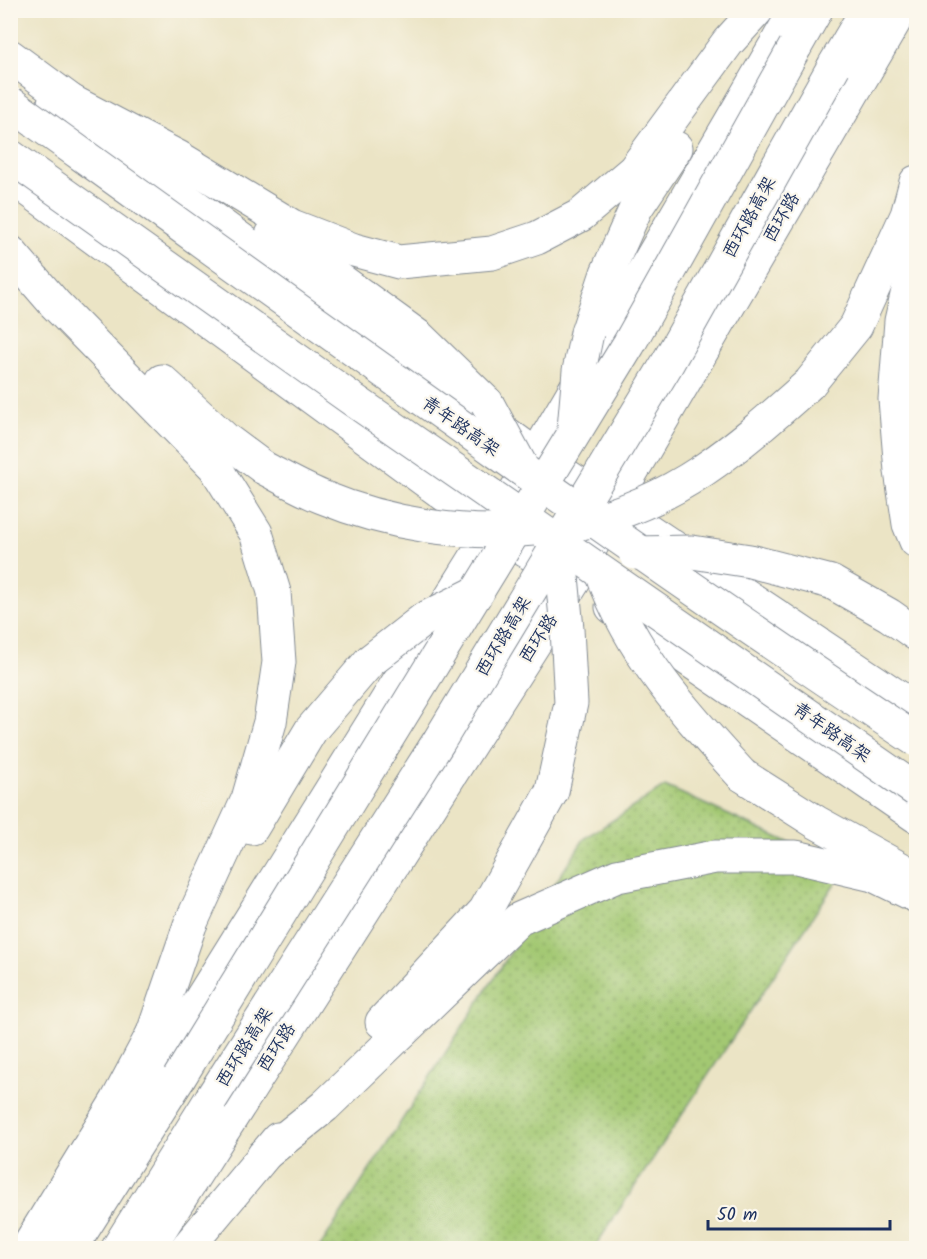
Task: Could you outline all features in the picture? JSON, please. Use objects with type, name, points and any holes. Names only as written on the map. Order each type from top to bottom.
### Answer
[{"type":"main road","points":[[67,99],[178,157],[292,226],[354,250],[399,262],[492,254],[537,238],[581,215],[634,170],[728,42],[757,10]]},
{"type":"main road","points":[[765,10],[636,208],[608,273],[587,333],[579,371],[574,419],[579,483],[588,536],[608,590],[635,645],[676,703],[742,775],[816,822],[916,877]]},
{"type":"main road","points":[[46,1248],[493,530],[796,10]]},
{"type":"main road","points":[[71,1248],[372,766],[629,344],[816,10]]},
{"type":"main road","name":"西环路高架","points":[[118,1248],[439,741],[667,364],[867,10]]},
{"type":"main road","name":"西环路","points":[[148,1248],[574,581],[611,507],[901,10]]},
{"type":"main road","points":[[10,56],[183,180],[310,258],[419,337],[487,403],[531,484],[560,555],[571,703],[552,791],[485,911],[354,1052],[187,1248]]},
{"type":"main road","points":[[10,72],[537,456],[916,709]]},
{"type":"main road","name":"青年路高架","points":[[10,103],[390,376],[742,624],[916,740]]},
{"type":"main road","name":"青年路高架","points":[[10,156],[352,399],[916,790]]},
{"type":"main road","points":[[10,176],[493,530],[574,581],[916,816]]},
{"type":"main road","points":[[10,241],[225,439],[264,468],[321,497],[380,517],[448,528],[519,531],[566,526],[617,515],[677,486],[732,452],[809,384],[856,326],[907,215],[916,182]]},
{"type":"main road","points":[[10,252],[55,304],[215,467],[256,533],[274,592],[279,662],[270,722],[248,800],[190,925],[151,1039]]},
{"type":"main road","points":[[916,256],[901,321],[895,399],[900,471],[909,524],[916,541]]},
{"type":"main road","points":[[27,1248],[117,1101],[151,1039],[237,852],[310,730],[370,661],[424,619],[500,581],[569,563],[625,553],[692,552],[750,561],[831,582],[890,615],[916,634]]},
{"type":"main road","points":[[264,1155],[325,1106],[519,919],[617,876],[715,856],[796,857],[873,875],[916,896]]},
{"type":"green space","points":[[665,786],[845,868],[594,1248],[319,1248],[584,839]]}]
